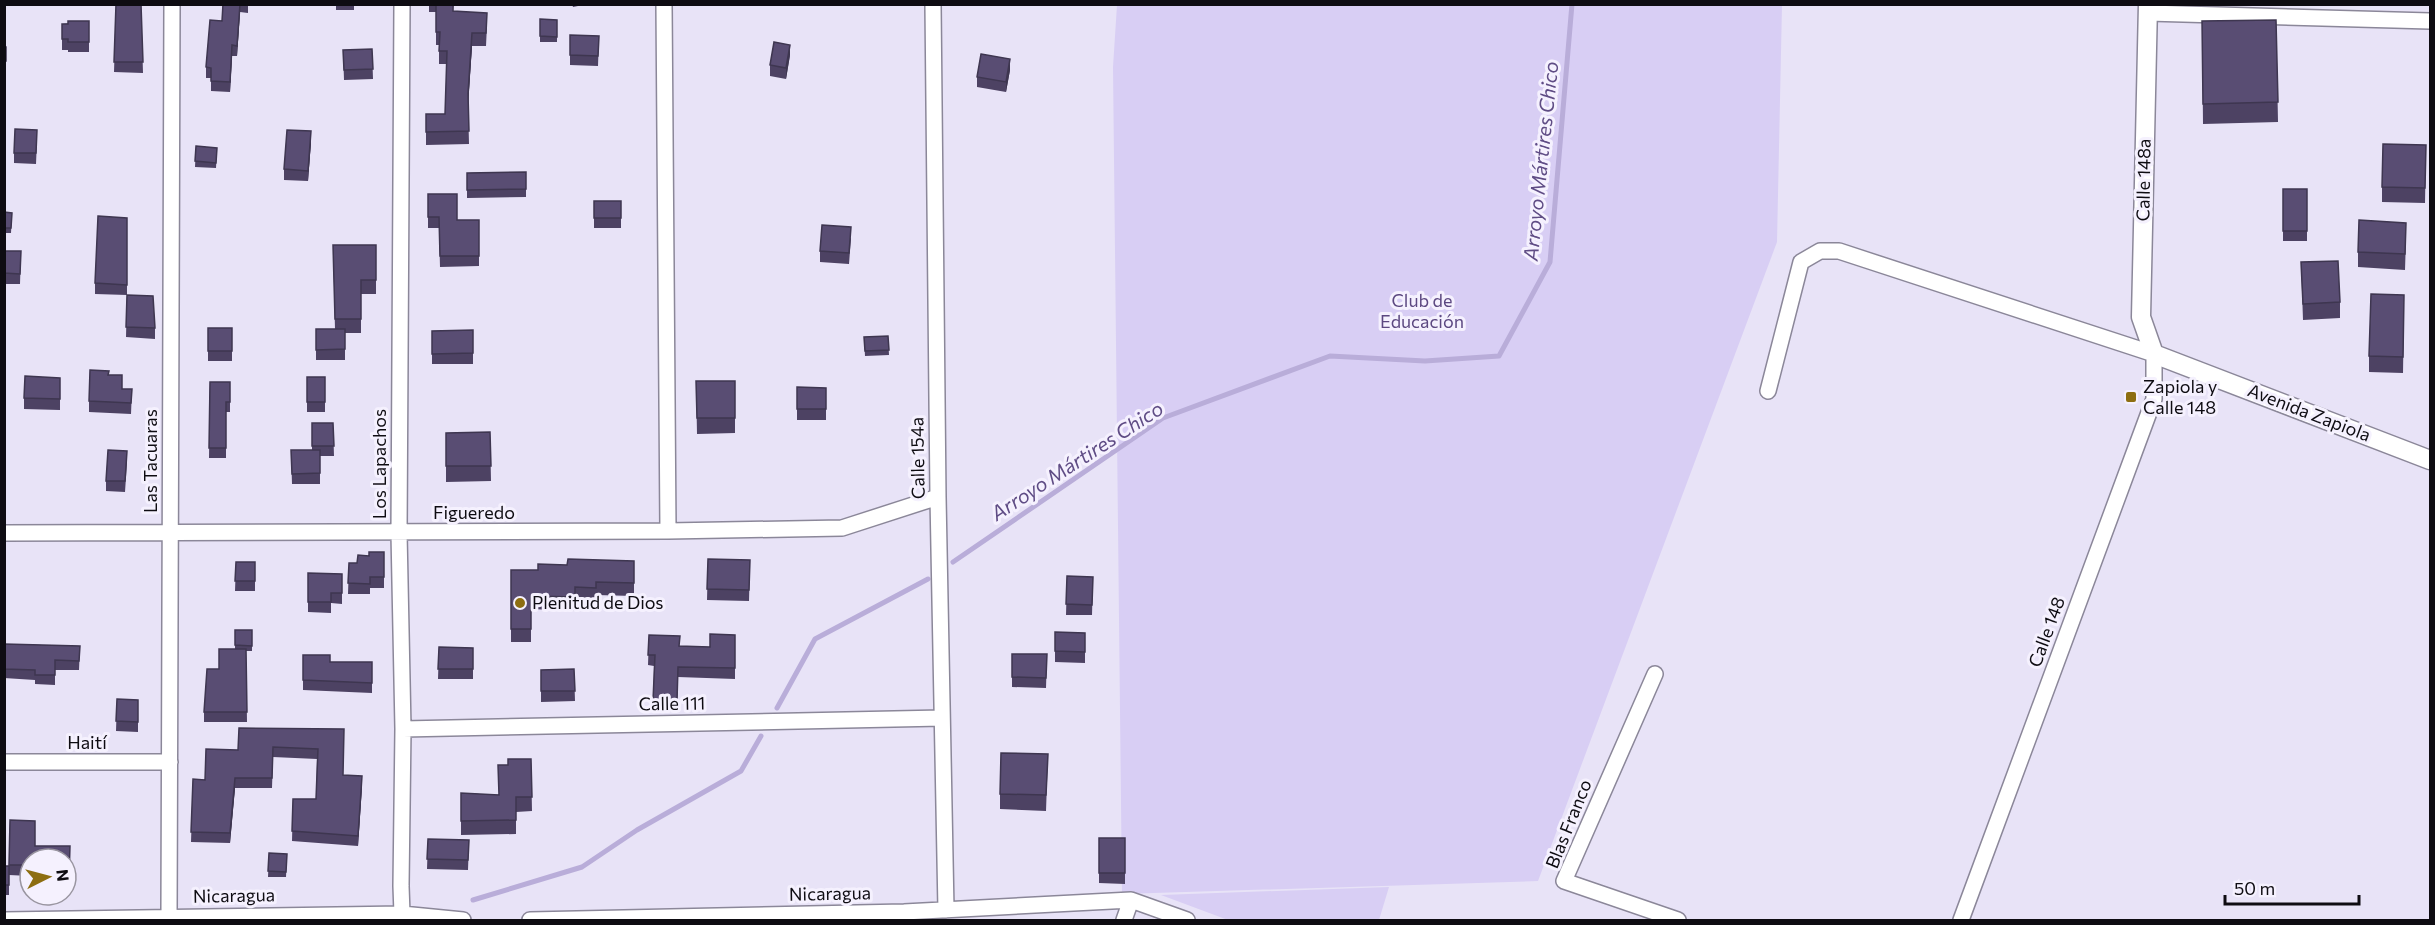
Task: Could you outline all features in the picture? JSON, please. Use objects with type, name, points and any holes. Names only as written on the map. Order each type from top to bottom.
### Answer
[{"type":"street","name":"Las Tacuaras","points":[[169,917],[172,4]]},
{"type":"street","name":"Los Lapachos","points":[[402,4],[399,533],[405,917]]},
{"type":"street","points":[[664,4],[668,531]]},
{"type":"street","name":"Calle 154a","points":[[933,4],[938,497],[946,910]]},
{"type":"street","points":[[2148,9],[2430,21]]},
{"type":"street","name":"Calle 148a","points":[[2148,9],[2141,317],[2154,354]]},
{"type":"street","points":[[1768,391],[1801,262],[1820,251],[1839,251],[2154,354]]},
{"type":"street","name":"Avenida Zapiola","points":[[2154,354],[2430,460]]},
{"type":"street","name":"Calle 148","points":[[1961,921],[2154,399],[2154,354]]},
{"type":"street","name":"Figueredo","points":[[4,532],[399,533],[842,528],[938,497]]},
{"type":"street","name":"Blas Franco","points":[[1655,674],[1564,881],[1678,921]]},
{"type":"street","name":"Calle 111","points":[[402,729],[942,718]]},
{"type":"street","name":"Haití","points":[[4,762],[170,762]]},
{"type":"street","points":[[1124,921],[1131,900],[1187,921]]},
{"type":"street","name":"Nicaragua","points":[[530,921],[903,916],[946,910],[1131,900]]},
{"type":"street","name":"Nicaragua","points":[[4,920],[405,917],[464,921]]},
{"type":"green space","name":"Club de Educación","points":[[1117,5],[1782,5],[1777,242],[1538,881],[1122,894],[1113,67]]},
{"type":"green space","points":[[1389,887],[1379,920],[1228,920],[1161,895]]},
{"type":"building","points":[[116,4],[141,4],[143,62],[114,62]]},
{"type":"building","points":[[223,4],[240,4],[237,46],[232,45],[230,82],[211,81],[211,68],[206,67],[210,20],[222,21]]},
{"type":"building","points":[[436,4],[453,4],[453,11],[487,13],[486,33],[472,33],[468,94],[469,131],[426,132],[426,114],[445,114],[447,51],[439,51],[440,32],[436,32]]},
{"type":"building","points":[[540,19],[557,20],[557,37],[540,36]]},
{"type":"building","points":[[2276,20],[2278,102],[2203,104],[2202,21]]},
{"type":"building","points":[[68,21],[89,21],[89,42],[68,42],[68,39],[62,39],[62,24],[68,24]]},
{"type":"building","points":[[570,35],[599,36],[598,56],[570,55]]},
{"type":"building","points":[[774,42],[790,45],[786,68],[770,65]]},
{"type":"building","points":[[4,47],[6,47],[6,61],[4,61]]},
{"type":"building","points":[[372,49],[373,69],[344,70],[343,50]]},
{"type":"building","points":[[981,54],[1010,59],[1006,82],[977,77]]},
{"type":"building","points":[[15,129],[37,130],[36,153],[14,153]]},
{"type":"building","points":[[287,130],[311,131],[308,171],[284,169]]},
{"type":"building","points":[[2383,144],[2426,145],[2425,188],[2382,187]]},
{"type":"building","points":[[196,146],[217,148],[216,163],[195,161]]},
{"type":"building","points":[[526,172],[526,189],[467,190],[467,173]]},
{"type":"building","points":[[2283,189],[2307,189],[2307,231],[2283,231]]},
{"type":"building","points":[[428,194],[457,194],[457,220],[479,220],[479,256],[440,256],[439,217],[428,217]]},
{"type":"building","points":[[594,201],[621,201],[621,218],[594,218]]},
{"type":"building","points":[[4,212],[12,213],[11,228],[4,228]]},
{"type":"building","points":[[98,216],[127,218],[127,285],[95,283]]},
{"type":"building","points":[[2359,220],[2406,223],[2405,254],[2358,252]]},
{"type":"building","points":[[822,225],[851,227],[849,253],[820,251]]},
{"type":"building","points":[[333,245],[376,245],[376,280],[361,280],[361,319],[335,319]]},
{"type":"building","points":[[4,251],[21,251],[20,274],[4,273]]},
{"type":"building","points":[[2338,261],[2340,302],[2303,304],[2301,262]]},
{"type":"building","points":[[2371,294],[2404,295],[2403,357],[2369,356]]},
{"type":"building","points":[[127,295],[153,296],[155,328],[126,327]]},
{"type":"building","points":[[208,328],[232,328],[232,351],[208,351]]},
{"type":"building","points":[[316,329],[345,329],[345,349],[316,350]]},
{"type":"building","points":[[473,330],[473,353],[432,354],[432,331]]},
{"type":"building","points":[[888,336],[889,350],[865,351],[864,337]]},
{"type":"building","points":[[90,370],[109,371],[108,375],[122,375],[122,389],[132,389],[131,403],[89,401]]},
{"type":"building","points":[[25,376],[60,378],[60,399],[24,398]]},
{"type":"building","points":[[307,377],[325,377],[325,402],[307,402]]},
{"type":"building","points":[[696,381],[735,381],[735,418],[697,418]]},
{"type":"building","points":[[210,382],[230,382],[230,402],[226,402],[226,448],[209,448]]},
{"type":"building","points":[[797,387],[826,388],[826,409],[797,409]]},
{"type":"building","points":[[312,423],[333,423],[334,446],[312,446]]},
{"type":"building","points":[[490,432],[491,466],[446,466],[446,433]]},
{"type":"building","points":[[108,450],[127,451],[125,481],[106,481]]},
{"type":"building","points":[[291,450],[320,450],[320,473],[292,474]]},
{"type":"building","points":[[369,552],[384,552],[384,577],[370,577],[370,584],[348,583],[349,563],[357,563],[358,555],[369,556]]},
{"type":"building","points":[[568,559],[634,561],[634,583],[596,582],[596,588],[575,587],[575,597],[531,596],[531,629],[511,629],[511,570],[538,570],[538,564],[567,565]]},
{"type":"building","points":[[708,559],[750,560],[749,590],[707,589]]},
{"type":"building","points":[[236,562],[255,562],[255,581],[235,581]]},
{"type":"building","points":[[308,573],[342,574],[342,593],[331,593],[331,602],[308,602]]},
{"type":"building","points":[[1067,576],[1093,577],[1092,605],[1066,604]]},
{"type":"building","points":[[235,630],[252,630],[252,646],[235,645]]},
{"type":"building","points":[[1055,632],[1085,633],[1085,652],[1055,651]]},
{"type":"building","points":[[710,634],[735,635],[735,668],[678,667],[677,701],[653,701],[655,655],[648,655],[649,635],[680,636],[679,646],[710,647]]},
{"type":"building","points":[[4,644],[80,646],[79,661],[55,660],[55,675],[35,675],[35,670],[4,669]]},
{"type":"building","points":[[439,647],[473,648],[473,669],[438,669]]},
{"type":"building","points":[[219,649],[246,649],[247,712],[204,712],[207,669],[219,669]]},
{"type":"building","points":[[1012,654],[1047,654],[1046,678],[1012,677]]},
{"type":"building","points":[[303,655],[330,655],[330,662],[372,662],[372,683],[303,680]]},
{"type":"building","points":[[574,669],[575,691],[541,691],[541,670]]},
{"type":"building","points":[[117,699],[138,700],[138,722],[116,721]]},
{"type":"building","points":[[239,728],[344,729],[343,775],[362,776],[358,836],[292,831],[293,799],[316,799],[318,749],[273,747],[272,778],[235,778],[230,833],[191,832],[193,779],[205,780],[206,749],[238,750]]},
{"type":"building","points":[[1001,753],[1048,754],[1046,795],[1000,794]]},
{"type":"building","points":[[508,759],[531,759],[532,797],[516,797],[516,820],[461,821],[461,793],[499,795],[498,765],[508,765]]},
{"type":"building","points":[[10,820],[35,821],[35,846],[70,846],[18,847],[18,865],[9,865]]},
{"type":"building","points":[[1099,838],[1125,838],[1125,873],[1099,873]]},
{"type":"building","points":[[428,839],[469,840],[468,860],[427,859]]},
{"type":"building","points":[[269,853],[287,854],[286,872],[268,871]]},
{"type":"building","points":[[4,866],[9,866],[9,885],[4,885]]},
{"type":"waterway","name":"Arroyo Mártires Chico","points":[[953,562],[1163,418],[1330,356],[1425,361],[1499,356],[1550,262],[1572,4]]},
{"type":"waterway","name":"Arroyo Mártires Chico","points":[[777,708],[815,639],[928,579]]},
{"type":"waterway","name":"Arroyo Mártires Chico","points":[[473,900],[582,867],[637,830],[741,771],[761,736]]},
{"type":"place","name":"Zapiola y Calle 148","points":[[2131,397]]},
{"type":"place","name":"Plenitud de Dios","points":[[520,603]]}]
